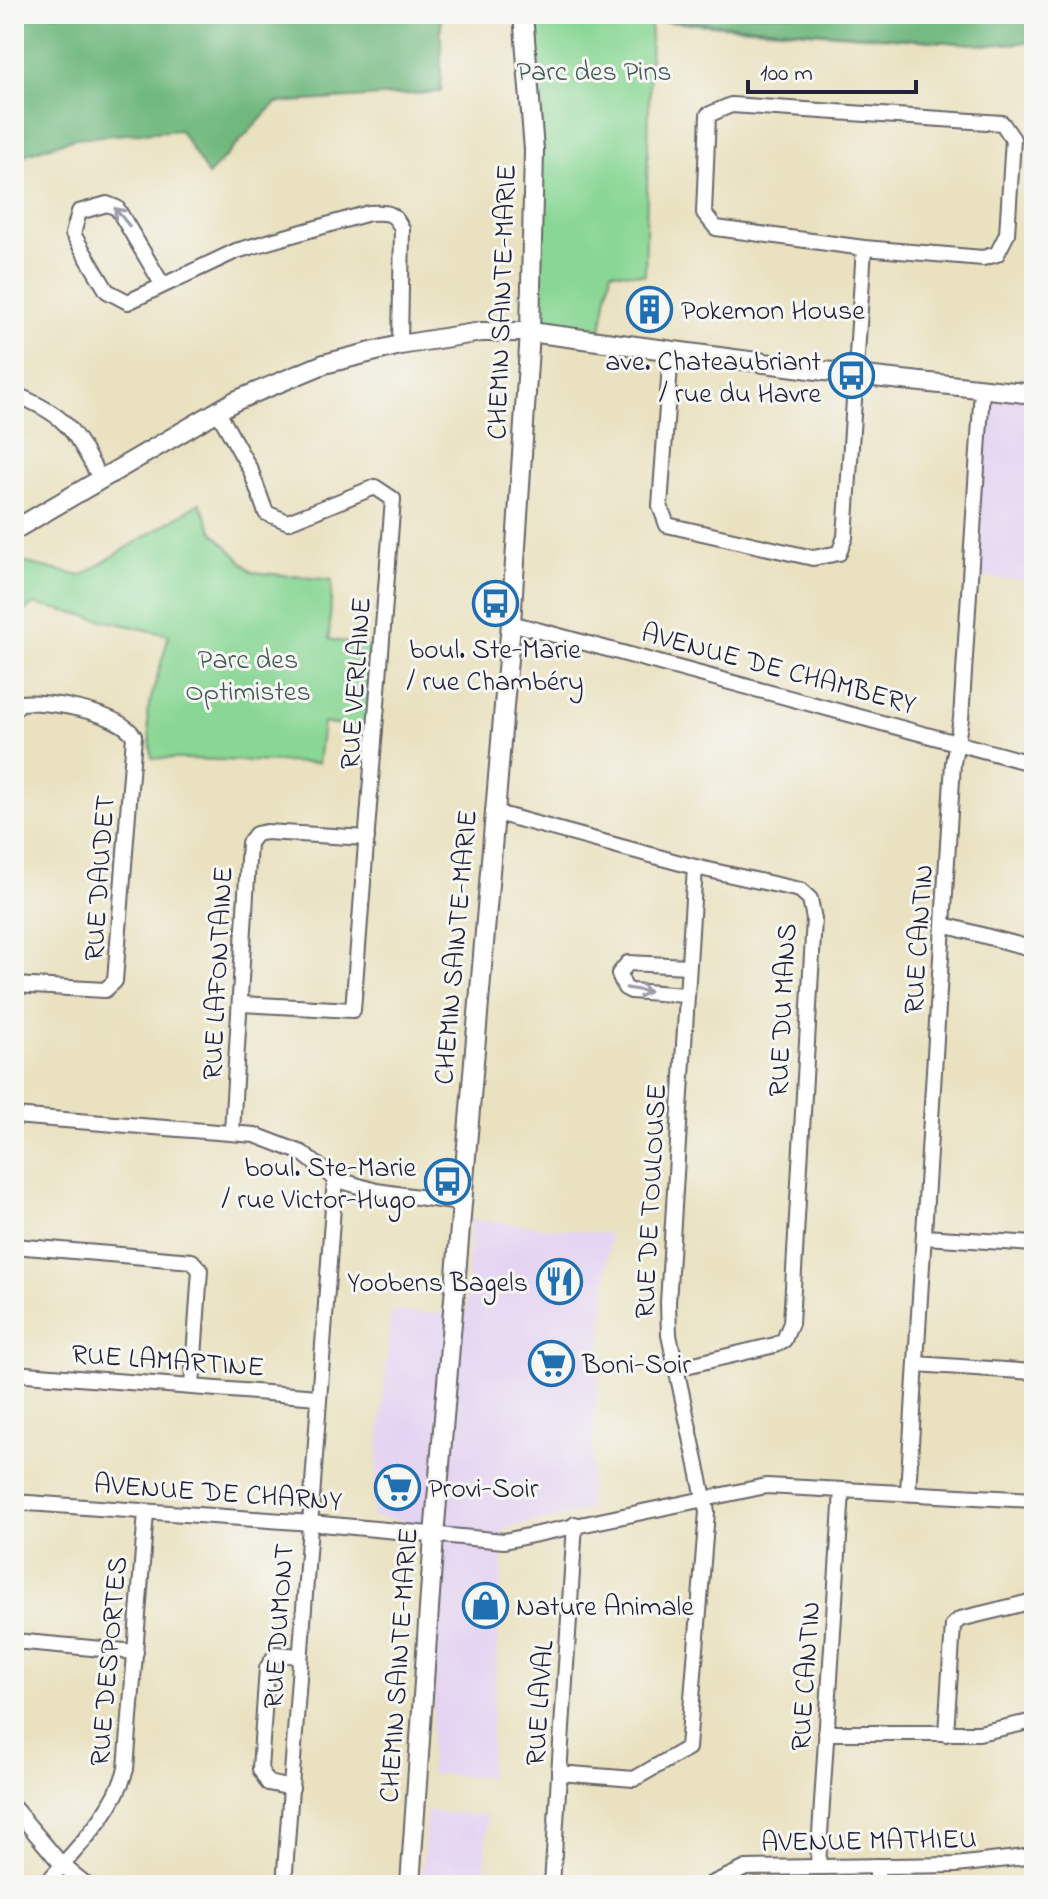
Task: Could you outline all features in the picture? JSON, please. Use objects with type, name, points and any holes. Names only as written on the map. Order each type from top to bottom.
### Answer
[{"type":"street","name":"CHEMIN SAINTE-MARIE","points":[[410,1885],[460,1203],[511,623],[530,332],[534,168],[523,14]]},
{"type":"street","points":[[731,105],[1002,123],[1013,139],[1007,234],[997,254],[983,258],[864,248],[716,228],[704,213],[708,115],[731,105]]},
{"type":"street","points":[[162,284],[117,208],[107,204],[79,212],[73,234],[107,291],[128,302],[236,251],[369,213],[389,211],[396,216],[402,229],[400,345]]},
{"type":"street","points":[[671,351],[660,506],[667,525],[813,558],[839,553],[845,537],[864,248]]},
{"type":"street","points":[[14,530],[267,386],[324,364],[400,345],[481,332],[530,332],[855,375],[1034,394]]},
{"type":"street","name":"RUE CANTIN","points":[[908,1492],[982,389]]},
{"type":"street","points":[[14,394],[61,417],[73,429],[101,480]]},
{"type":"street","name":"RUE VERLAINE","points":[[218,412],[251,471],[266,513],[277,520],[288,522],[375,487],[393,499],[353,1010],[241,1004]]},
{"type":"street","name":"AVENUE DE CHAMBERY","points":[[511,623],[957,740],[1034,764]]},
{"type":"street","name":"RUE DAUDET","points":[[14,710],[20,703],[36,702],[108,717],[128,725],[134,736],[115,981],[105,990],[14,985]]},
{"type":"street","name":"RUE DU MANS","points":[[493,812],[695,867],[800,890],[810,899],[814,919],[791,1323],[784,1340],[775,1345],[677,1368]]},
{"type":"street","name":"RUE LAFONTAINE","points":[[232,1132],[249,843],[256,834],[266,832],[367,838]]},
{"type":"street","name":"RUE DE TOULOUSE","points":[[559,1773],[634,1779],[688,1748],[707,1512],[669,1335],[668,1303],[695,867]]},
{"type":"street","points":[[944,925],[1034,949]]},
{"type":"street","points":[[685,995],[631,991],[625,988],[619,974],[628,963],[688,966]]},
{"type":"street","points":[[14,1116],[255,1135],[302,1153],[335,1179],[376,1191],[460,1203]]},
{"type":"street","name":"RUE DUMONT","points":[[284,1885],[335,1179]]},
{"type":"street","points":[[924,1237],[1034,1244]]},
{"type":"street","points":[[14,1246],[192,1261],[200,1270],[192,1386]]},
{"type":"street","points":[[916,1364],[1034,1372]]},
{"type":"street","name":"RUE LAMARTINE","points":[[14,1373],[318,1397]]},
{"type":"street","name":"AVENUE DE CHARNY","points":[[14,1502],[311,1523],[504,1541],[766,1486],[1034,1500]]},
{"type":"street","name":"RUE CANTIN","points":[[818,1865],[842,1491]]},
{"type":"street","name":"RUE DESPORTES","points":[[45,1885],[104,1816],[122,1783],[146,1512]]},
{"type":"street","name":"RUE LAVAL","points":[[552,1885],[575,1524]]},
{"type":"street","points":[[946,1734],[953,1625],[960,1619],[1034,1601]]},
{"type":"street","points":[[16,1646],[136,1652]]},
{"type":"street","points":[[292,1788],[268,1783],[260,1769],[267,1668],[276,1654],[299,1656]]},
{"type":"street","points":[[826,1733],[979,1733],[1034,1721]]},
{"type":"street","points":[[14,1808],[62,1865],[87,1885]]},
{"type":"street","name":"AVENUE MATHIEU","points":[[709,1885],[746,1868],[986,1864],[1034,1856]]},
{"type":"street","points":[[877,1866],[877,1885]]},
{"type":"shaded area","points":[[982,389],[1034,392],[1034,580],[972,578]]},
{"type":"shaded area","points":[[470,1219],[610,1234],[588,1510],[505,1529],[489,1777],[430,1774],[441,1527],[372,1517],[391,1312],[466,1314]]},
{"type":"shaded area","points":[[426,1811],[487,1815],[485,1885],[422,1885]]},
{"type":"green space","points":[[14,14],[441,14],[441,92],[276,103],[208,175],[180,130],[75,138],[14,158]]},
{"type":"green space","name":"Parc des Pins","points":[[535,14],[988,14],[987,45],[651,21],[645,275],[611,271],[600,336],[542,325],[535,312],[540,138]]},
{"type":"green space","points":[[546,14],[1034,14],[1034,42],[987,45],[602,15],[566,26]]},
{"type":"green space","name":"Parc des Optimistes","points":[[200,503],[213,532],[252,572],[332,580],[329,639],[383,650],[378,729],[323,723],[318,763],[152,758],[147,713],[169,635],[34,604],[14,618],[14,560],[81,576]]},
{"type":"place","name":"Pokemon House","points":[[650,309]]},
{"type":"place","name":"ave. Chateaubriant / rue du Havre","points":[[852,376]]},
{"type":"place","name":"boul. Ste-Marie / rue Chambéry","points":[[495,603]]},
{"type":"place","name":"boul. Ste-Marie / rue Victor-Hugo","points":[[447,1182]]},
{"type":"place","name":"Yoobens Bagels","points":[[559,1281]]},
{"type":"place","name":"Boni-Soir","points":[[551,1363]]},
{"type":"place","name":"Provi-Soir","points":[[397,1487]]},
{"type":"place","name":"Nature Animale","points":[[485,1605]]}]
